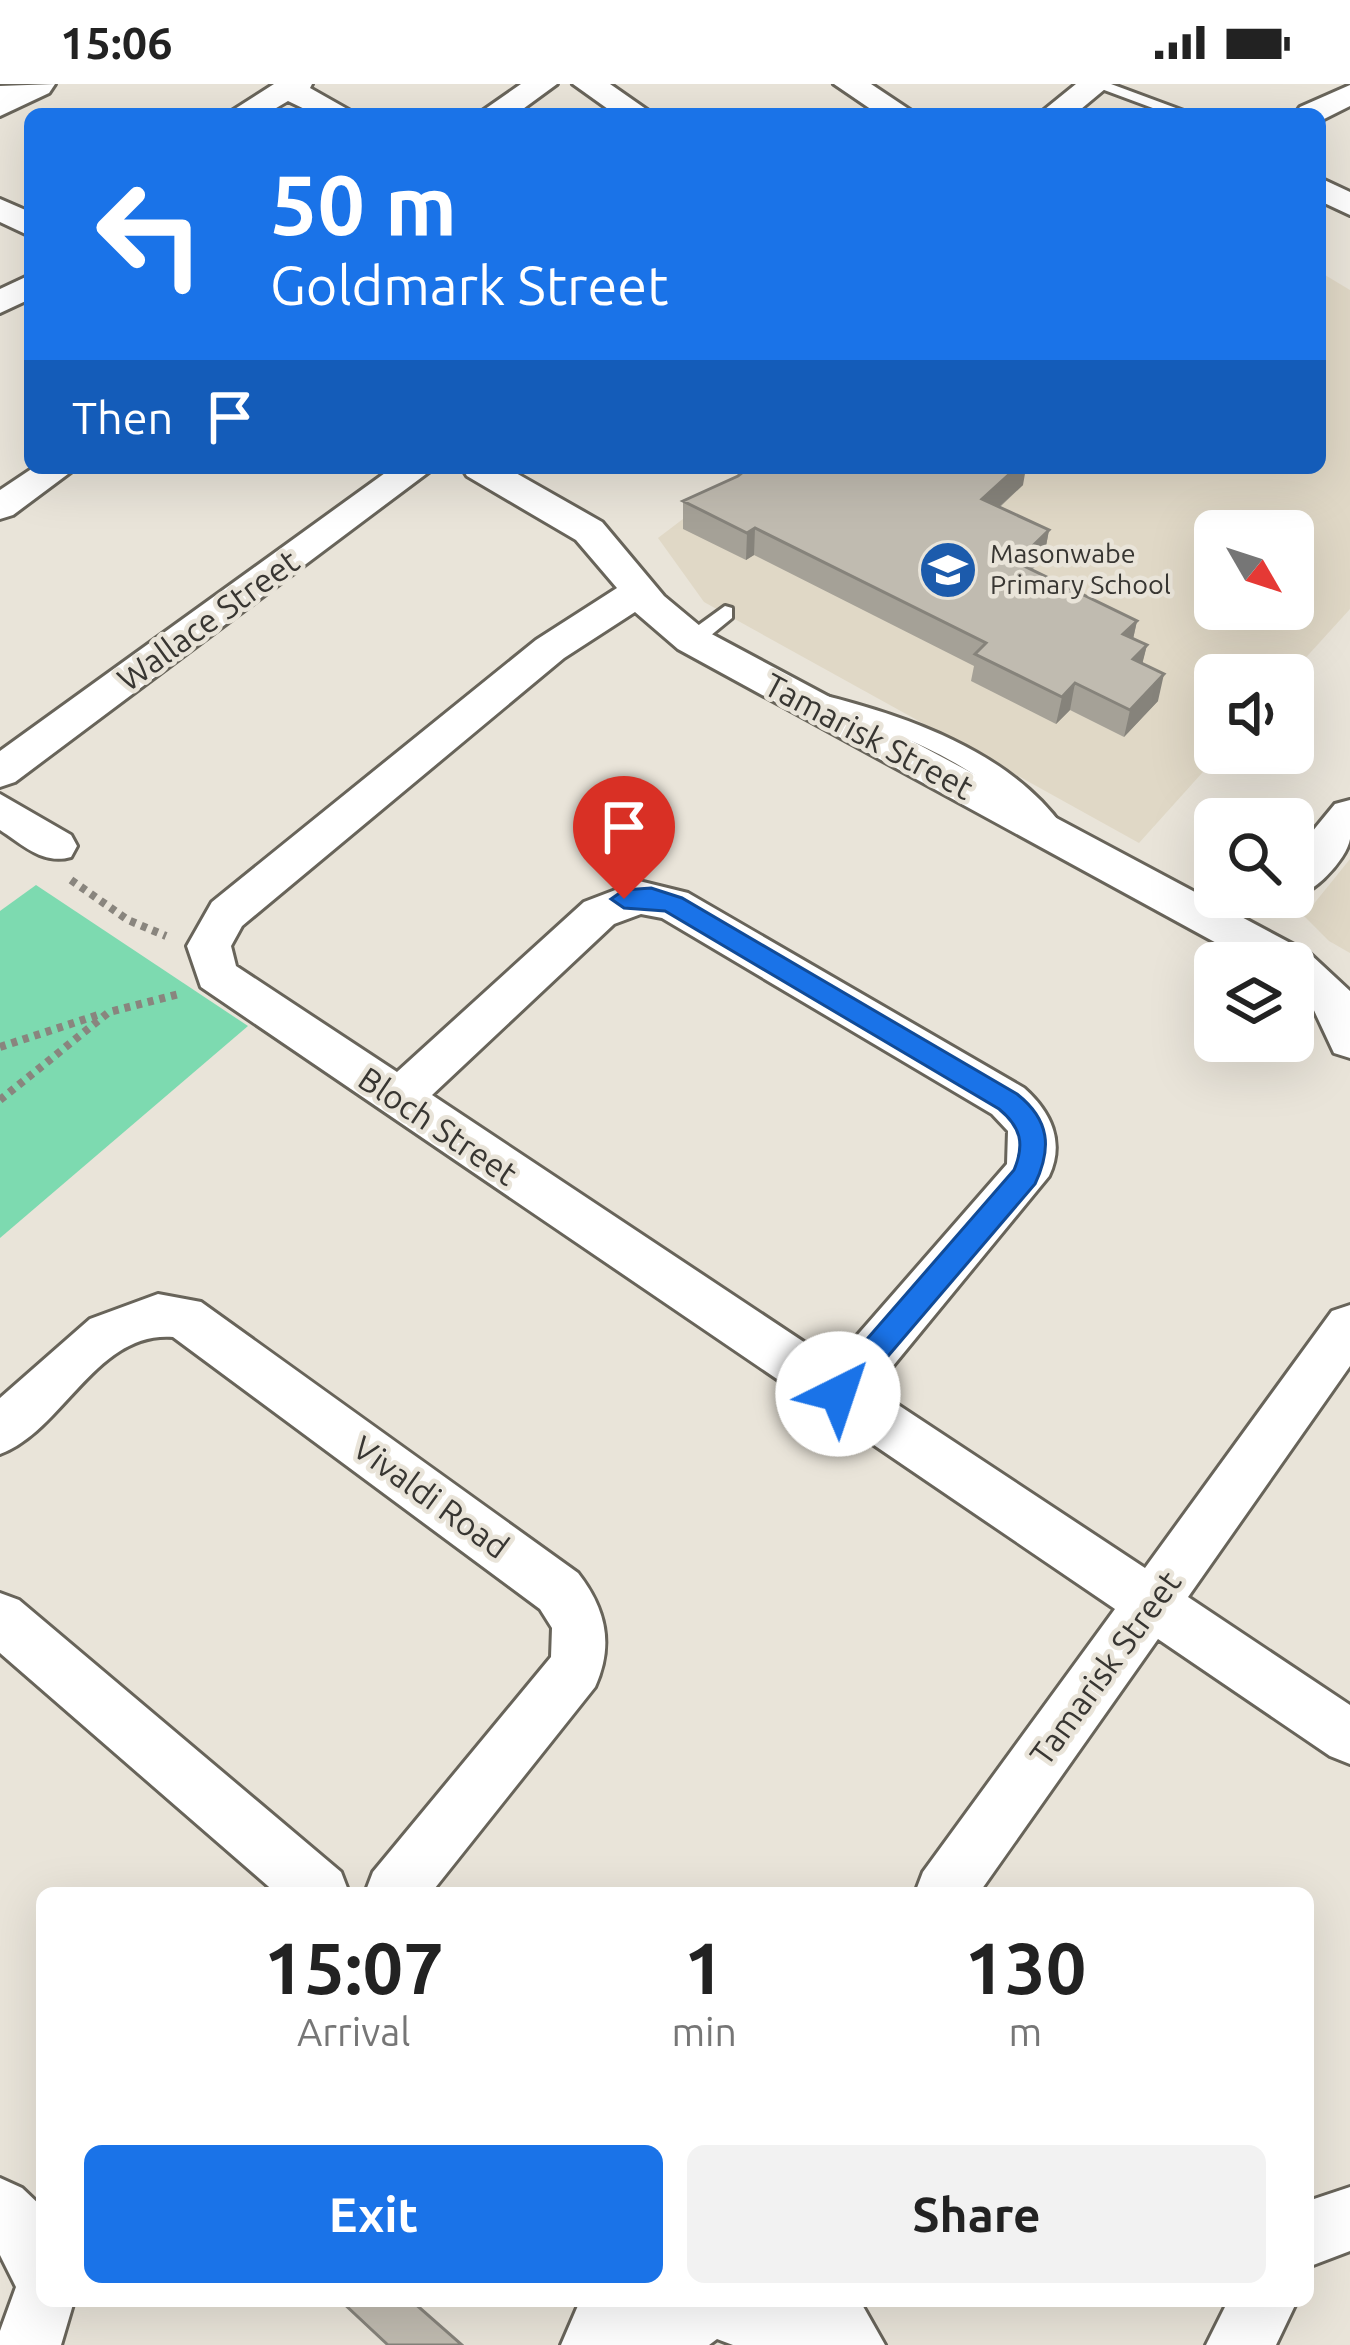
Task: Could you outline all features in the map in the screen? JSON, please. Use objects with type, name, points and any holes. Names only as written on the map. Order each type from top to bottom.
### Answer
[{"type":"street","points":[[0,103],[34,84]]},
{"type":"street","points":[[504,108],[542,84]]},
{"type":"street","points":[[588,84],[627,108]]},
{"type":"street","points":[[849,84],[890,108]]},
{"type":"street","points":[[1062,108],[1096,84]]},
{"type":"street","points":[[254,108],[292,87],[329,108]]},
{"type":"street","points":[[1323,108],[1350,94]]},
{"type":"street","points":[[0,507],[49,474]]},
{"type":"street","name":"Wallace Street","points":[[0,772],[408,474]]},
{"type":"street","name":"Tamarisk Street","points":[[490,474],[589,532],[625,570],[638,592],[692,640],[1252,942]]},
{"type":"street","points":[[213,960],[227,914],[550,649],[638,592]]},
{"type":"street","points":[[0,809],[56,847]]},
{"type":"street","points":[[1314,862],[1345,830]]},
{"type":"street","points":[[398,1099],[599,913],[639,897],[673,904],[1008,1101],[1020,1111],[1034,1136],[1036,1150],[1025,1176],[838,1394]]},
{"type":"street","points":[[1247,939],[1264,918]]},
{"type":"street","name":"Bloch Street","points":[[213,960],[398,1099],[1350,1736]]},
{"type":"street","name":"Tamarisk Street","points":[[1314,982],[1330,995],[1350,1040]]},
{"type":"street","name":"Vivaldi Road","points":[[0,1431],[125,1321],[155,1313],[183,1317],[560,1592],[578,1620],[582,1637],[576,1669],[399,1887]]},
{"type":"street","name":"Tamarisk Street","points":[[948,1887],[1151,1604],[1342,1352]]},
{"type":"street","points":[[0,1618],[313,1887]]},
{"type":"street","points":[[0,2210],[31,2241],[36,2256]]},
{"type":"street","points":[[1314,2233],[1350,2219]]},
{"type":"street","points":[[28,2345],[40,2307]]},
{"type":"street","points":[[594,2345],[610,2307]]},
{"type":"street","points":[[825,2307],[852,2345]]},
{"type":"street","points":[[1239,2345],[1261,2307]]},
{"type":"street","points":[[698,2313],[820,2345]]},
{"type":"lane","points":[[1096,84],[1166,108]]},
{"type":"lane","points":[[692,640],[725,613]]},
{"type":"path","points":[[0,1047],[194,990],[213,960],[128,920],[69,879],[56,847]]},
{"type":"path","points":[[0,1100],[110,1012]]},
{"type":"shaded area","name":"Masonwabe Primary School","points":[[1326,276],[1350,290],[1350,609],[1309,654],[1194,654],[1194,774],[1201,774],[1139,843],[704,602],[658,538],[742,474],[1326,474]]},
{"type":"shaded area","points":[[1350,859],[1350,953],[1329,941],[1306,918],[1314,918],[1314,904]]},
{"type":"green space","points":[[36,885],[248,1026],[0,1238],[0,911]]},
{"type":"building","points":[[1009,474],[982,499],[1049,530],[1016,562],[1137,621],[1123,634],[1147,645],[1133,659],[1164,674],[1130,710],[1075,683],[1062,697],[975,654],[986,643],[755,528],[747,533],[683,501],[738,476]]},
{"type":"building","points":[[347,2307],[419,2307],[462,2345],[388,2345]]},
{"type":"place","name":"Masonwabe Primary School","points":[[948,570]]},
{"type":"route","points":[[624,899],[651,897],[673,904],[1008,1101],[1029,1123],[1036,1150],[1025,1176],[838,1394]]}]
